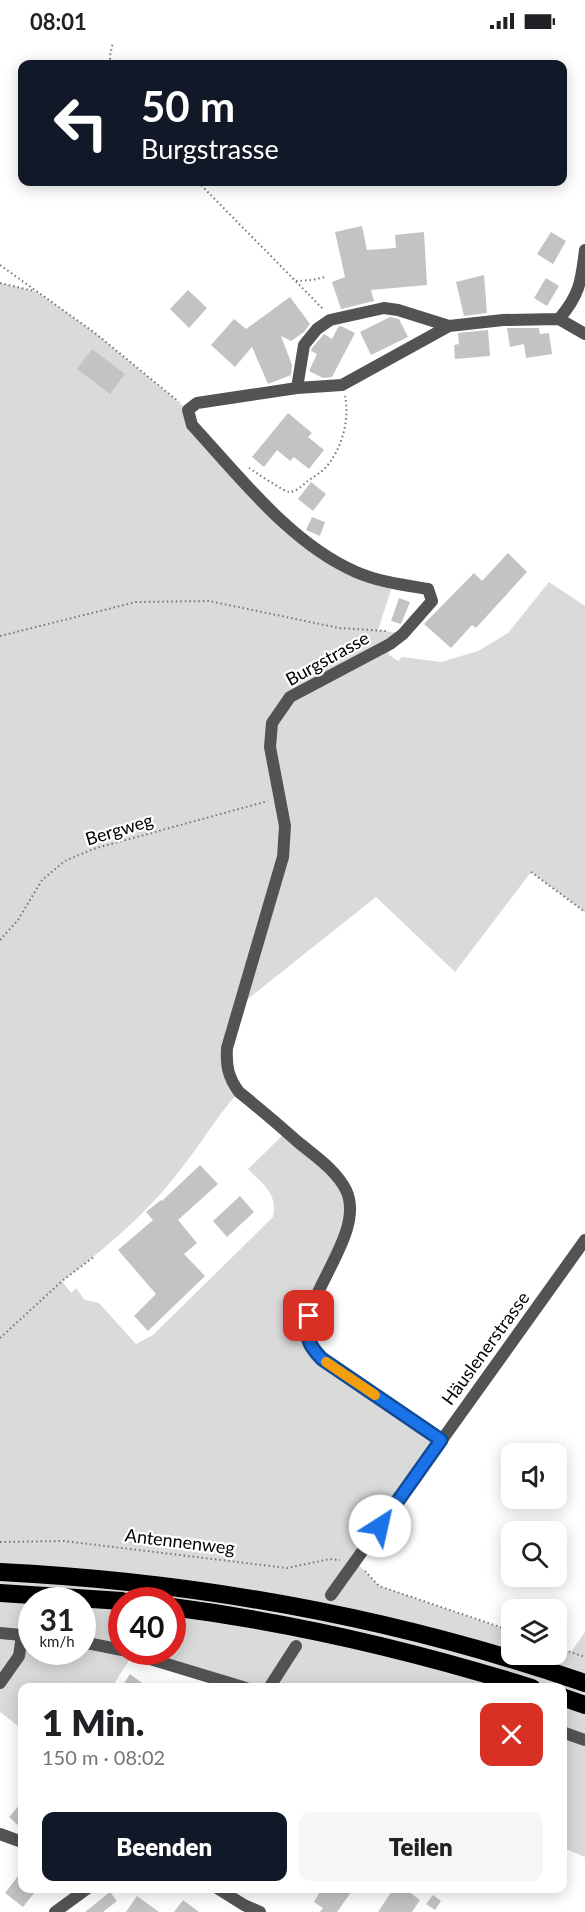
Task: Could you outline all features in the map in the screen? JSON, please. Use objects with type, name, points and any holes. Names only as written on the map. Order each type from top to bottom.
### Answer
[{"type":"highway","points":[[0,1572],[148,1584],[291,1606],[434,1638],[585,1683]]},
{"type":"highway","points":[[0,1593],[108,1600]]},
{"type":"highway","points":[[186,1609],[342,1636],[439,1660],[515,1683]]},
{"type":"highway","points":[[567,1699],[585,1705]]},
{"type":"street","points":[[559,319],[574,302],[580,284],[585,250]]},
{"type":"street","points":[[297,388],[304,345],[317,329],[330,320],[384,308],[398,310],[449,326]]},
{"type":"street","points":[[189,410],[197,403],[297,388],[342,385],[449,326],[503,320],[559,319],[585,334]]},
{"type":"street","name":"Burgstrasse","points":[[189,410],[192,425],[279,518],[323,554],[356,572],[393,584],[428,589],[432,601],[404,634],[390,644],[290,697],[272,723],[270,747],[285,826],[283,857],[226,1048],[226,1064],[230,1080],[239,1092],[334,1172],[346,1191],[351,1206],[348,1226],[309,1316],[307,1333],[312,1348],[322,1359],[441,1440]]},
{"type":"street","name":"Häuslenerstrasse","points":[[331,1595],[585,1240]]},
{"type":"street","points":[[0,1633],[18,1634]]},
{"type":"street","points":[[272,1683],[297,1646]]},
{"type":"street","points":[[0,1683],[18,1657]]},
{"type":"street","points":[[170,1665],[229,1683]]},
{"type":"street","points":[[567,1734],[585,1740]]},
{"type":"street","points":[[0,1834],[18,1841]]},
{"type":"street","points":[[55,1912],[78,1893]]},
{"type":"street","points":[[223,1893],[242,1909],[260,1912]]},
{"type":"path","points":[[110,60],[113,42]]},
{"type":"path","points":[[202,186],[321,305],[330,320]]},
{"type":"path","points":[[0,265],[95,333],[189,410]]},
{"type":"path","points":[[296,281],[325,277]]},
{"type":"path","points":[[0,283],[37,292]]},
{"type":"path","points":[[242,465],[289,492],[296,490],[325,469],[340,443],[346,419],[347,406],[342,385]]},
{"type":"path","points":[[0,636],[136,603],[209,601],[339,628],[404,634]]},
{"type":"path","name":"Bergweg","points":[[0,940],[18,920],[42,880],[65,861],[93,849],[281,798]]},
{"type":"path","points":[[531,872],[585,912]]},
{"type":"path","points":[[0,1338],[62,1281],[95,1256]]},
{"type":"path","name":"Antennenweg","points":[[0,1542],[64,1541],[287,1568],[330,1559],[355,1561]]},
{"type":"path","points":[[355,1561],[379,1586],[501,1627]]},
{"type":"path","points":[[567,1651],[585,1657]]},
{"type":"shaded area","points":[[0,283],[37,292],[95,333],[188,410],[192,425],[324,555],[393,584],[378,630],[403,634],[390,644],[389,655],[398,661],[402,657],[441,662],[478,651],[508,633],[549,582],[585,606],[585,912],[531,872],[455,972],[376,897],[239,1006],[227,1048],[239,1092],[160,1195],[96,1255],[62,1281],[71,1293],[76,1288],[85,1300],[99,1303],[136,1344],[153,1335],[273,1217],[271,1195],[248,1169],[286,1132],[334,1172],[350,1206],[309,1316],[312,1348],[441,1440],[355,1561],[379,1586],[501,1628],[501,1665],[567,1665],[567,1651],[571,1652],[585,1632],[585,1857],[567,1850],[567,1683],[233,1683],[174,1665],[186,1665],[186,1587],[108,1587],[108,1665],[126,1665],[115,1683],[18,1683],[18,1726],[0,1712]]},
{"type":"building","points":[[362,226],[367,250],[396,248],[395,235],[424,232],[427,285],[371,290],[374,301],[341,309],[332,282],[345,277],[335,232]]},
{"type":"building","points":[[551,232],[566,241],[553,264],[537,254]]},
{"type":"building","points":[[484,275],[487,313],[464,316],[456,282]]},
{"type":"building","points":[[546,278],[559,286],[547,306],[534,298]]},
{"type":"building","points":[[188,290],[207,308],[189,328],[170,309]]},
{"type":"building","points":[[290,297],[310,324],[304,332],[291,341],[281,336],[292,365],[291,375],[268,384],[252,347],[235,367],[211,345],[234,319],[246,329]]},
{"type":"building","points":[[390,317],[399,319],[408,337],[371,355],[360,332]]},
{"type":"building","points":[[341,326],[355,333],[332,377],[323,378],[309,371],[317,354],[311,351],[312,348],[324,334],[332,339],[338,327]]},
{"type":"building","points":[[507,328],[539,328],[540,334],[549,333],[552,354],[526,358],[524,344],[510,347]]},
{"type":"building","points":[[488,330],[490,356],[455,359],[454,345],[459,344],[458,333]]},
{"type":"building","points":[[92,349],[125,374],[110,394],[77,369]]},
{"type":"building","points":[[288,413],[312,433],[308,437],[324,450],[309,469],[294,457],[290,461],[277,450],[264,467],[252,457]]},
{"type":"building","points":[[311,482],[326,494],[313,511],[298,499]]},
{"type":"building","points":[[312,517],[325,522],[320,536],[306,530]]},
{"type":"building","points":[[508,553],[527,572],[476,628],[472,625],[451,648],[424,624],[474,573],[482,581]]},
{"type":"building","points":[[399,598],[410,602],[401,624],[391,621]]},
{"type":"building","points":[[200,1165],[218,1184],[178,1220],[197,1243],[184,1254],[205,1276],[148,1331],[134,1316],[156,1294],[118,1250],[153,1220],[146,1212],[162,1201]]},
{"type":"building","points":[[240,1196],[254,1212],[227,1237],[213,1221]]},
{"type":"building","points":[[130,1674],[142,1683],[124,1683]]},
{"type":"building","points":[[18,1807],[18,1825],[9,1817]]},
{"type":"building","points":[[18,1876],[18,1893],[34,1893],[23,1907],[5,1893]]},
{"type":"building","points":[[109,1893],[117,1901],[103,1912],[85,1912]]},
{"type":"building","points":[[319,1893],[350,1893],[337,1912],[320,1912],[323,1908],[314,1902]]},
{"type":"building","points":[[391,1893],[411,1893],[420,1900],[412,1912],[378,1912]]},
{"type":"building","points":[[433,1895],[441,1901],[435,1910],[426,1904]]},
{"type":"building","points":[[137,1896],[159,1912],[126,1912]]},
{"type":"building","points":[[183,1900],[199,1912],[174,1912]]},
{"type":"tunnel","points":[[296,1646],[331,1595]]},
{"type":"slow traffic","points":[[326,1362],[375,1395]]},
{"type":"route","points":[[309,1316],[307,1333],[312,1348],[322,1359],[441,1440],[380,1526]]}]
